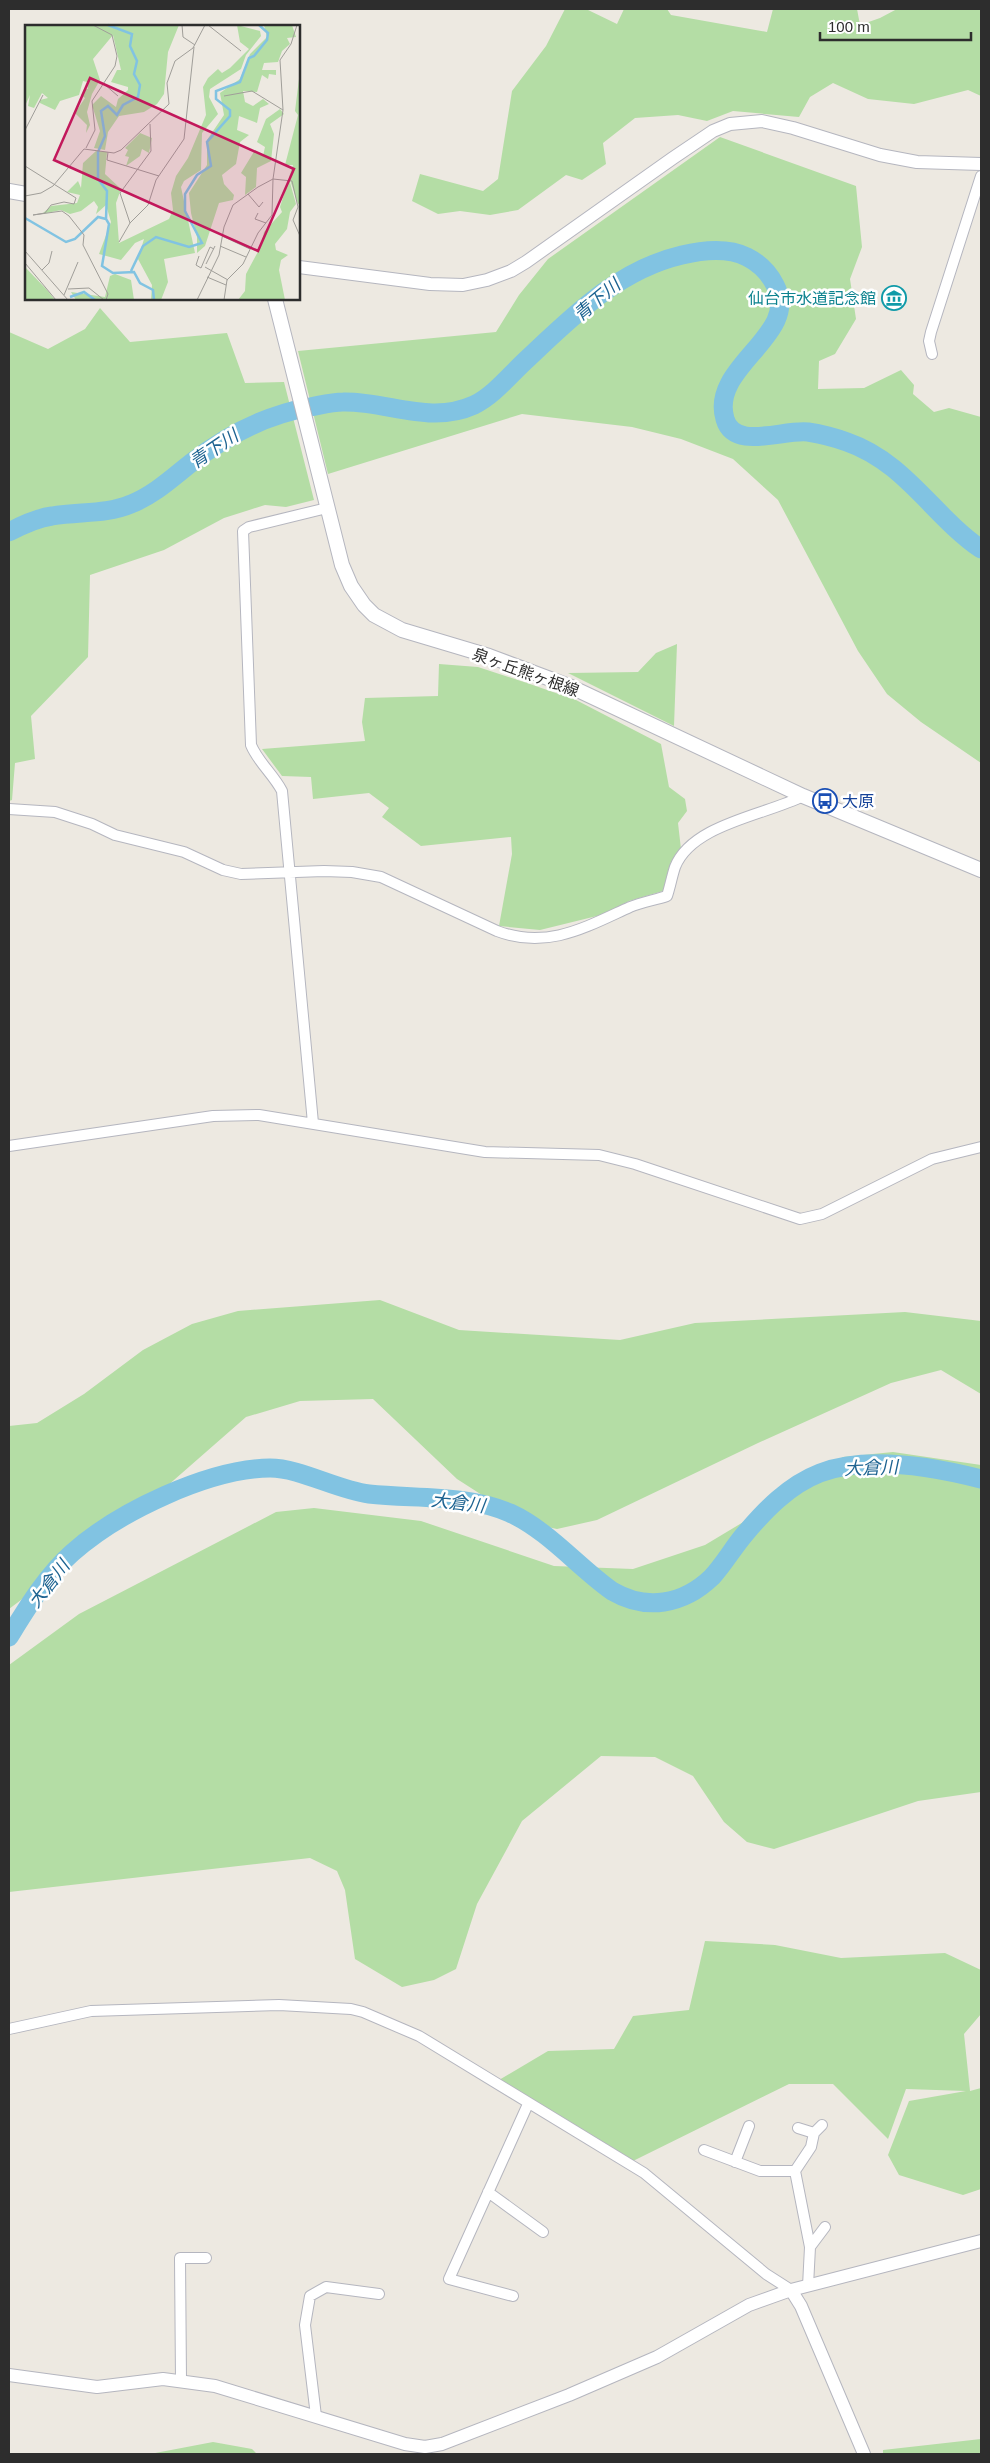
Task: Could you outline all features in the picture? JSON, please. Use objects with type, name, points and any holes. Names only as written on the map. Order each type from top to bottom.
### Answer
[{"type":"main road","points":[[9,191],[25,194]]},
{"type":"main road","name":"泉ヶ丘熊ヶ根線","points":[[275,300],[342,566],[351,586],[364,605],[385,622],[402,630],[489,656],[569,686],[803,796],[981,870]]},
{"type":"street","points":[[300,267],[430,284],[462,285],[486,280],[510,271],[526,262],[673,158],[713,131],[730,124],[762,121],[793,128],[880,155],[917,162],[981,164]]},
{"type":"street","points":[[932,354],[931,332],[981,176]]},
{"type":"street","points":[[313,1123],[288,873],[282,791],[255,754],[251,744],[243,531],[249,527],[327,508]]},
{"type":"street","points":[[9,809],[55,812],[92,824],[116,835],[184,852],[223,870],[241,874],[352,872],[381,877],[516,938],[546,937],[576,931],[612,918],[631,907],[667,896],[676,866],[688,848],[706,835],[803,796]]},
{"type":"street","points":[[9,1146],[213,1116],[259,1115],[421,1143],[486,1152],[599,1156],[635,1164],[800,1219],[812,1218],[822,1214],[932,1159],[981,1147]]},
{"type":"street","points":[[9,2028],[91,2011],[279,2005],[351,2009],[379,2018],[419,2036],[644,2174],[766,2274],[791,2290],[801,2306],[864,2454]]},
{"type":"street","points":[[513,2296],[450,2278],[528,2104]]},
{"type":"street","points":[[808,2286],[810,2246],[796,2171],[811,2147],[814,2133],[822,2125]]},
{"type":"street","points":[[735,2162],[748,2126]]},
{"type":"street","points":[[798,2128],[814,2133]]},
{"type":"street","points":[[704,2150],[760,2171],[796,2171]]},
{"type":"street","points":[[488,2192],[543,2232]]},
{"type":"street","points":[[810,2246],[825,2227]]},
{"type":"street","points":[[9,2375],[97,2387],[163,2379],[215,2386],[405,2444],[425,2447],[442,2444],[569,2395],[657,2357],[749,2305],[791,2290],[981,2241]]},
{"type":"street","points":[[180,2380],[180,2258],[206,2258]]},
{"type":"street","points":[[316,2416],[305,2325],[310,2296],[326,2288],[379,2294]]},
{"type":"green space","points":[[565,9],[586,9],[617,24],[624,9],[667,9],[671,15],[767,32],[773,9],[857,9],[860,25],[880,18],[897,9],[981,9],[981,96],[968,90],[914,104],[868,99],[833,83],[810,97],[799,117],[733,111],[707,121],[678,115],[635,118],[603,143],[606,164],[582,180],[566,175],[518,210],[490,215],[460,211],[438,214],[412,201],[420,174],[483,191],[498,179],[512,91],[546,46]]},
{"type":"green space","points":[[720,137],[856,186],[862,247],[850,279],[856,319],[835,354],[819,361],[818,389],[864,388],[901,370],[914,385],[913,394],[934,412],[949,408],[981,417],[981,763],[921,722],[887,694],[858,651],[778,500],[733,459],[681,439],[632,427],[522,414],[328,474],[298,351],[496,332],[519,295],[548,259]]},
{"type":"green space","points":[[100,308],[130,342],[227,333],[245,383],[284,382],[314,500],[286,507],[265,505],[224,518],[164,550],[90,575],[88,657],[31,716],[35,759],[15,763],[12,800],[9,801],[9,332],[48,349],[85,329]]},
{"type":"green space","points":[[677,644],[674,726],[568,673],[638,672],[656,653]]},
{"type":"green space","points":[[439,664],[478,667],[576,700],[661,744],[669,787],[685,799],[687,811],[678,823],[681,849],[671,862],[663,891],[629,901],[605,914],[540,930],[499,926],[512,854],[511,837],[421,846],[382,817],[389,808],[369,793],[313,799],[311,777],[282,776],[262,749],[365,741],[362,722],[365,698],[438,696]]},
{"type":"green space","points":[[380,1300],[459,1330],[620,1340],[695,1323],[905,1312],[981,1321],[981,1394],[941,1370],[891,1383],[758,1443],[597,1520],[557,1529],[524,1522],[457,1479],[373,1399],[300,1401],[246,1417],[134,1515],[9,1609],[9,1426],[37,1423],[84,1394],[143,1350],[192,1324],[238,1311]]},
{"type":"green space","points":[[893,1452],[981,1465],[981,1792],[918,1801],[774,1849],[747,1842],[724,1822],[693,1776],[655,1757],[601,1756],[522,1821],[477,1904],[456,1969],[434,1980],[402,1987],[355,1959],[345,1890],[337,1871],[310,1858],[9,1892],[9,1665],[79,1614],[276,1512],[314,1508],[421,1521],[554,1566],[633,1569],[705,1545],[760,1512],[798,1482],[843,1457]]},
{"type":"green space","points":[[705,1941],[775,1945],[841,1958],[945,1953],[981,1970],[981,2014],[964,2034],[970,2091],[981,2088],[981,2189],[963,2195],[899,2175],[888,2155],[909,2101],[966,2091],[906,2089],[888,2139],[833,2084],[789,2084],[633,2161],[499,2080],[548,2051],[614,2049],[633,2016],[689,2010]]},
{"type":"green space","points":[[981,2439],[981,2454],[883,2454],[883,2450]]},
{"type":"green space","points":[[213,2442],[252,2449],[257,2454],[150,2454]]},
{"type":"waterway","name":"青下川","points":[[9,532],[46,517],[111,510],[131,504],[155,491],[218,444],[247,428],[277,415],[343,402],[425,413],[458,411],[474,405],[494,391],[578,313],[616,284],[658,262],[690,253],[715,250],[739,254],[760,265],[775,285],[780,303],[776,320],[767,335],[741,366],[730,383],[724,400],[725,419],[730,429],[738,434],[749,436],[808,432],[838,439],[867,451],[902,476],[964,536],[981,549]]},
{"type":"waterway","name":"大倉川","points":[[9,1637],[54,1572],[72,1553],[91,1538],[139,1508],[165,1495],[219,1476],[246,1470],[282,1469],[357,1492],[440,1498],[493,1507],[510,1513],[538,1529],[612,1591],[625,1597],[651,1603],[677,1599],[701,1586],[712,1577],[760,1516],[788,1491],[820,1473],[838,1468],[879,1464],[943,1470],[981,1479]]},
{"type":"place","name":"仙台市水道記念館","points":[[894,298]]},
{"type":"place","name":"大原","points":[[825,801]]}]
